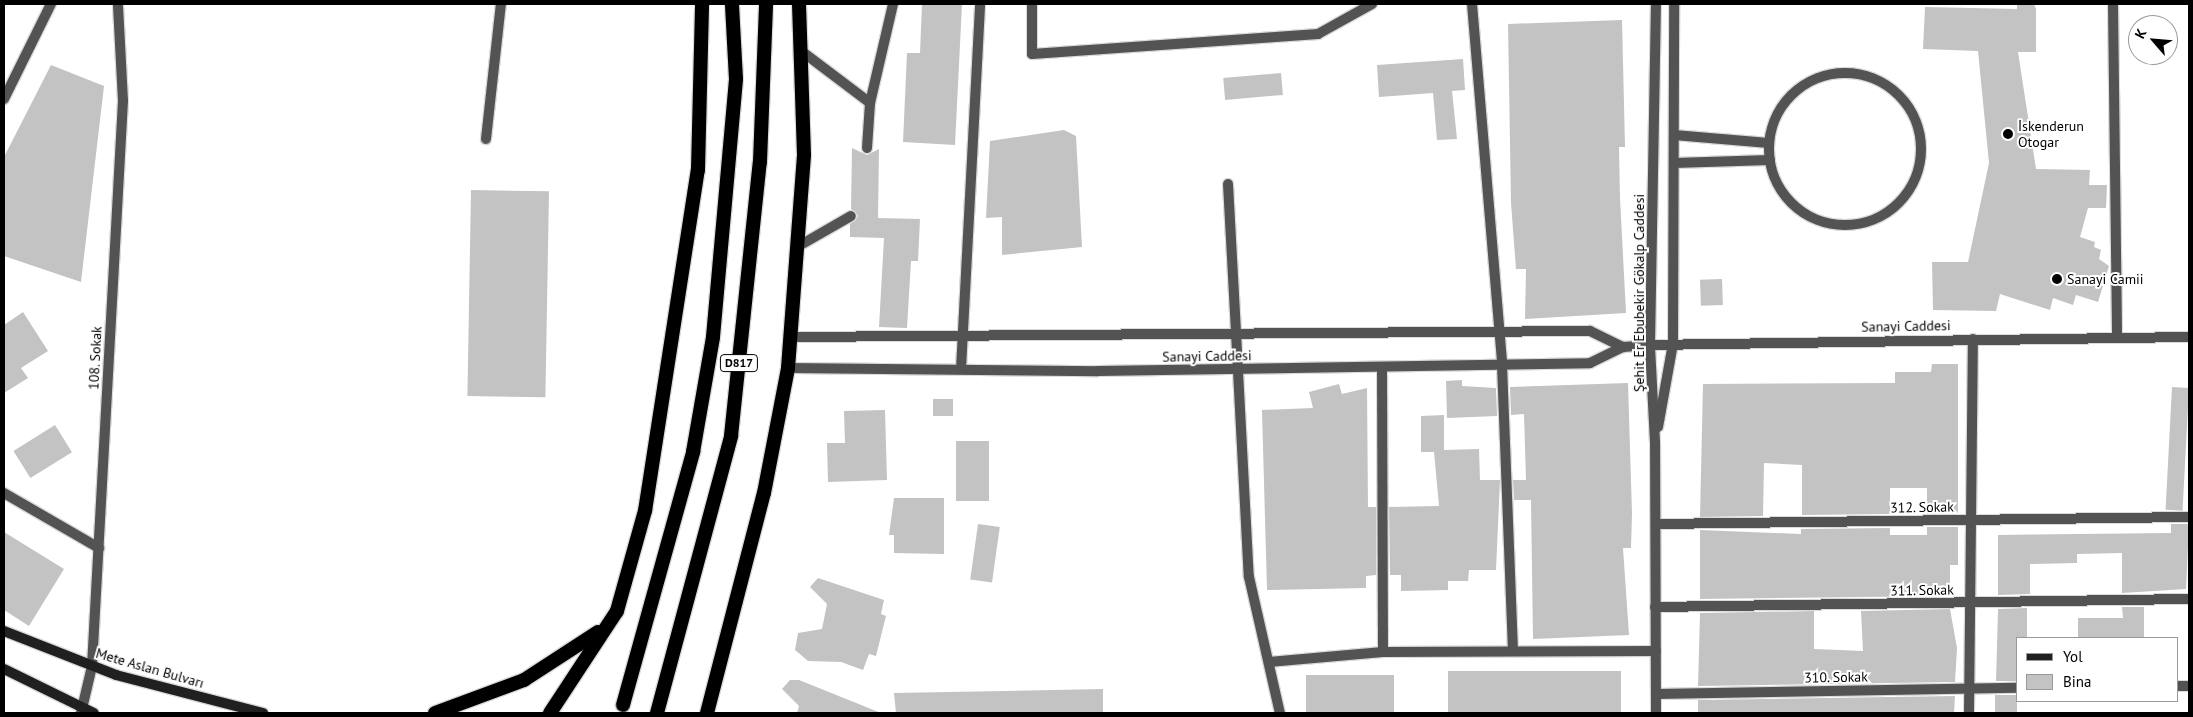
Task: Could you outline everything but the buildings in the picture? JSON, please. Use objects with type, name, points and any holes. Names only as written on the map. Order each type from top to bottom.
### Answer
[{"type":"highway","points":[[550,713],[617,611],[659,444],[694,200],[702,4]]},
{"type":"highway","name":"D817","points":[[622,705],[693,452],[713,337],[736,79],[732,4]]},
{"type":"highway","name":"D817","points":[[657,713],[730,436],[760,162],[766,4]]},
{"type":"highway","points":[[707,713],[764,493],[788,368],[804,155],[799,4]]},
{"type":"highway","points":[[435,713],[531,676],[595,636],[617,611]]},
{"type":"main road","name":"Mete Aslan Bulvarı","points":[[4,631],[92,666],[263,713]]},
{"type":"main road","points":[[4,669],[82,711],[94,713]]},
{"type":"street","points":[[4,99],[51,4]]},
{"type":"street","name":"108. Sokak","points":[[82,711],[92,666],[123,101],[118,4]]},
{"type":"street","points":[[486,138],[501,4]]},
{"type":"street","points":[[867,148],[870,103],[893,4]]},
{"type":"street","points":[[961,369],[980,4]]},
{"type":"street","points":[[1032,4],[1032,54],[1318,34],[1372,4]]},
{"type":"street","points":[[1472,4],[1496,331],[1502,365],[1513,651]]},
{"type":"street","name":"Şehit Er Ebubekir Gökalp Caddesi","points":[[1655,442],[1650,345],[1656,4]]},
{"type":"street","name":"Şehit Er Ebubekir Gökalp Caddesi","points":[[1655,442],[1673,344],[1674,4]]},
{"type":"street","points":[[2114,4],[2116,338]]},
{"type":"street","points":[[800,50],[870,103]]},
{"type":"street","points":[[1850,73],[1883,82],[1902,98],[1916,119],[1921,144],[1919,169],[1908,192],[1891,210],[1869,222],[1844,226],[1820,221],[1798,209],[1781,190],[1770,160],[1769,143],[1775,118],[1789,97],[1809,81],[1850,73]]},
{"type":"street","points":[[1674,135],[1769,143]]},
{"type":"street","points":[[1674,163],[1770,160]]},
{"type":"street","points":[[1228,184],[1249,577],[1280,713]]},
{"type":"street","points":[[797,247],[851,216]]},
{"type":"street","name":"Sanayi Caddesi","points":[[790,337],[1590,331],[1623,347]]},
{"type":"street","name":"Sanayi Caddesi","points":[[788,368],[1237,369],[1502,365],[1590,363],[1623,347],[1673,344],[2189,337]]},
{"type":"street","points":[[1969,713],[1974,520],[1973,339]]},
{"type":"street","points":[[1382,367],[1383,652]]},
{"type":"street","points":[[1655,442],[1656,713]]},
{"type":"street","points":[[4,493],[98,548]]},
{"type":"street","name":"312. Sokak","points":[[1656,524],[2189,517]]},
{"type":"street","name":"311. Sokak","points":[[1655,607],[2189,599]]},
{"type":"street","points":[[1269,662],[1383,652],[1656,651]]},
{"type":"street","name":"310. Sokak","points":[[1656,694],[2016,688]]},
{"type":"place","name":"İskenderun Otogar","points":[[2008,134]]},
{"type":"place","name":"Sanayi Camii","points":[[2057,279]]}]
